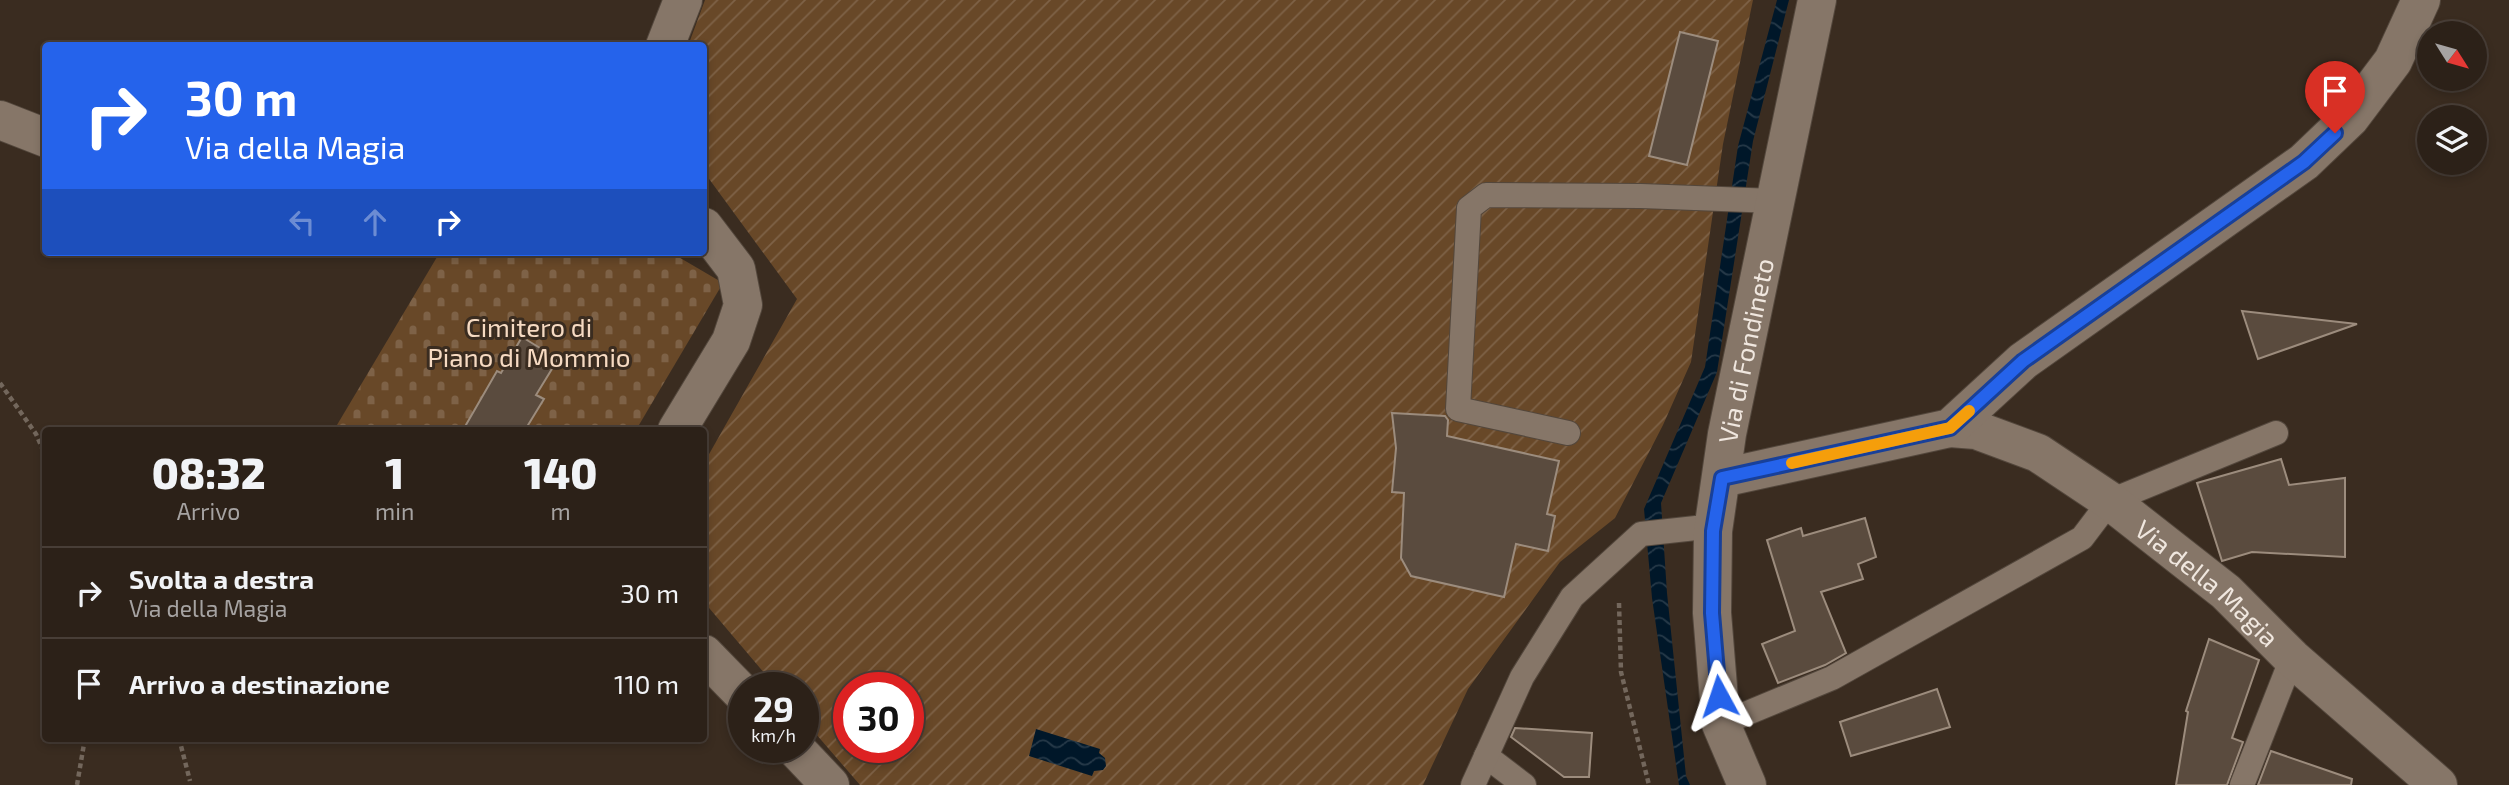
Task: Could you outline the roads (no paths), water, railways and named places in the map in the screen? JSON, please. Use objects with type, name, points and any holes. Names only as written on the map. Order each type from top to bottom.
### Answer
[{"type":"street","points":[[667,42],[683,0]]},
{"type":"street","name":"Via di Fondineto","points":[[1747,785],[1721,724],[1705,530],[1722,478],[1763,201],[1817,0]]},
{"type":"street","points":[[1950,428],[2023,361],[2304,162],[2350,118],[2393,61],[2421,0]]},
{"type":"street","points":[[0,120],[42,136]]},
{"type":"street","points":[[679,427],[731,341],[743,305],[736,269],[707,231]]},
{"type":"street","name":"Via della Magia","points":[[1722,478],[1950,428],[1976,430],[2038,453],[2110,501],[2226,592],[2292,658],[2438,785]]},
{"type":"street","points":[[707,656],[728,678]]},
{"type":"street","points":[[809,763],[830,785]]},
{"type":"lane","points":[[1568,433],[1458,409],[1469,208],[1486,195],[1723,197],[1763,201]]},
{"type":"lane","points":[[1721,724],[1832,678],[2082,538],[2110,501],[2276,433]]},
{"type":"lane","points":[[1473,785],[1522,677],[1573,597],[1634,540],[1705,530]]},
{"type":"lane","points":[[2242,785],[2292,658]]},
{"type":"lane","points":[[1486,756],[1492,785]]},
{"type":"lane","points":[[1486,756],[1524,785]]},
{"type":"water","points":[[1777,0],[1789,0],[1753,141],[1717,372],[1661,503],[1667,593],[1686,776],[1690,785],[1679,785],[1652,598],[1644,509],[1705,367],[1738,146]]},
{"type":"water","points":[[1036,729],[1100,749],[1099,753],[1105,758],[1106,766],[1103,770],[1094,771],[1092,776],[1029,756]]},
{"type":"park label","name":"Cimitero di Piano di Mommio","points":[[529,341]]}]
